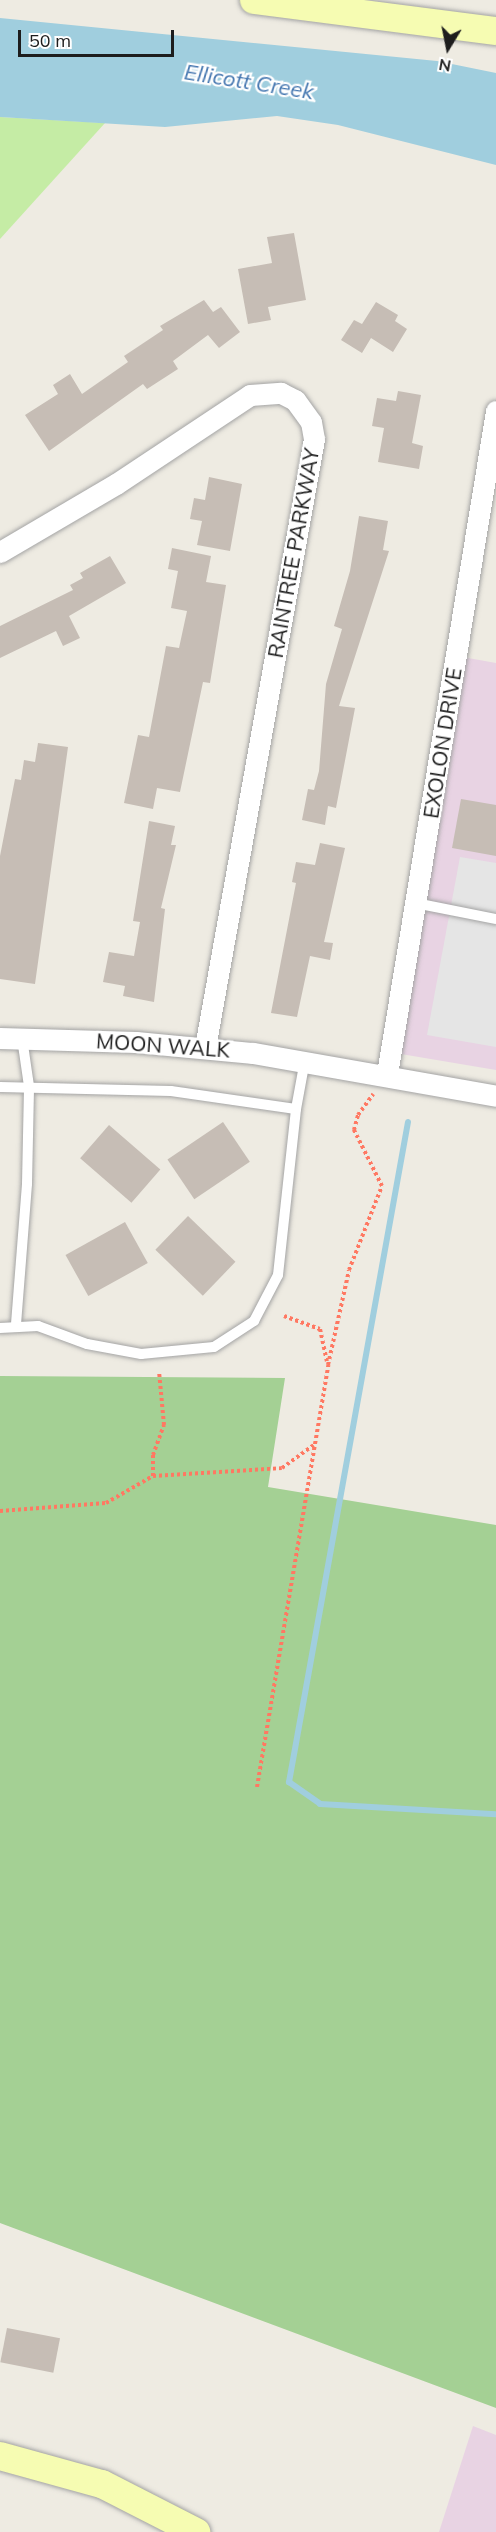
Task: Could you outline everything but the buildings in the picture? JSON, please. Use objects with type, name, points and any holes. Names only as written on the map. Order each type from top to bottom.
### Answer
[{"type":"street","points":[[254,0],[496,31]]},
{"type":"street","name":"RAINTREE PARKWAY","points":[[0,552],[116,484],[250,395],[281,393],[295,400],[312,422],[314,439],[205,1047]]},
{"type":"street","name":"EXOLON DRIVE","points":[[387,1074],[496,411]]},
{"type":"street","name":"MOON WALK","points":[[0,1038],[205,1047],[387,1074],[496,1096]]},
{"type":"street","points":[[0,2456],[102,2484],[172,2517],[196,2532]]},
{"type":"lane","points":[[415,903],[496,919]]},
{"type":"lane","points":[[16,1324],[29,1086],[22,1038]]},
{"type":"lane","points":[[0,1328],[16,1324],[38,1326],[87,1344],[141,1354],[214,1347],[254,1321],[278,1275],[296,1109],[315,1062]]},
{"type":"lane","points":[[0,1087],[171,1091],[296,1109]]},
{"type":"path","points":[[257,1787],[328,1365],[348,1270],[382,1186],[354,1130],[356,1123],[387,1074]]},
{"type":"path","points":[[284,1316],[320,1329],[328,1365]]},
{"type":"path","points":[[153,1476],[153,1455],[164,1425],[159,1371]]},
{"type":"path","points":[[0,1511],[106,1503],[153,1476],[282,1468],[314,1444]]},
{"type":"shaded area","points":[[457,656],[496,663],[496,1070],[389,1052]]},
{"type":"shaded area","points":[[460,857],[496,863],[496,1047],[427,1035]]},
{"type":"shaded area","points":[[473,2426],[496,2435],[496,2532],[439,2532]]},
{"type":"green space","points":[[0,117],[105,123],[0,239]]},
{"type":"green space","points":[[0,1376],[285,1378],[268,1487],[496,1525],[496,2408],[0,2223]]},
{"type":"water","name":"Ellicott Creek","points":[[0,18],[437,61],[496,73],[496,165],[338,125],[277,116],[165,127],[0,117]]},
{"type":"waterway","points":[[408,1122],[289,1782],[320,1804],[496,1814]]}]
